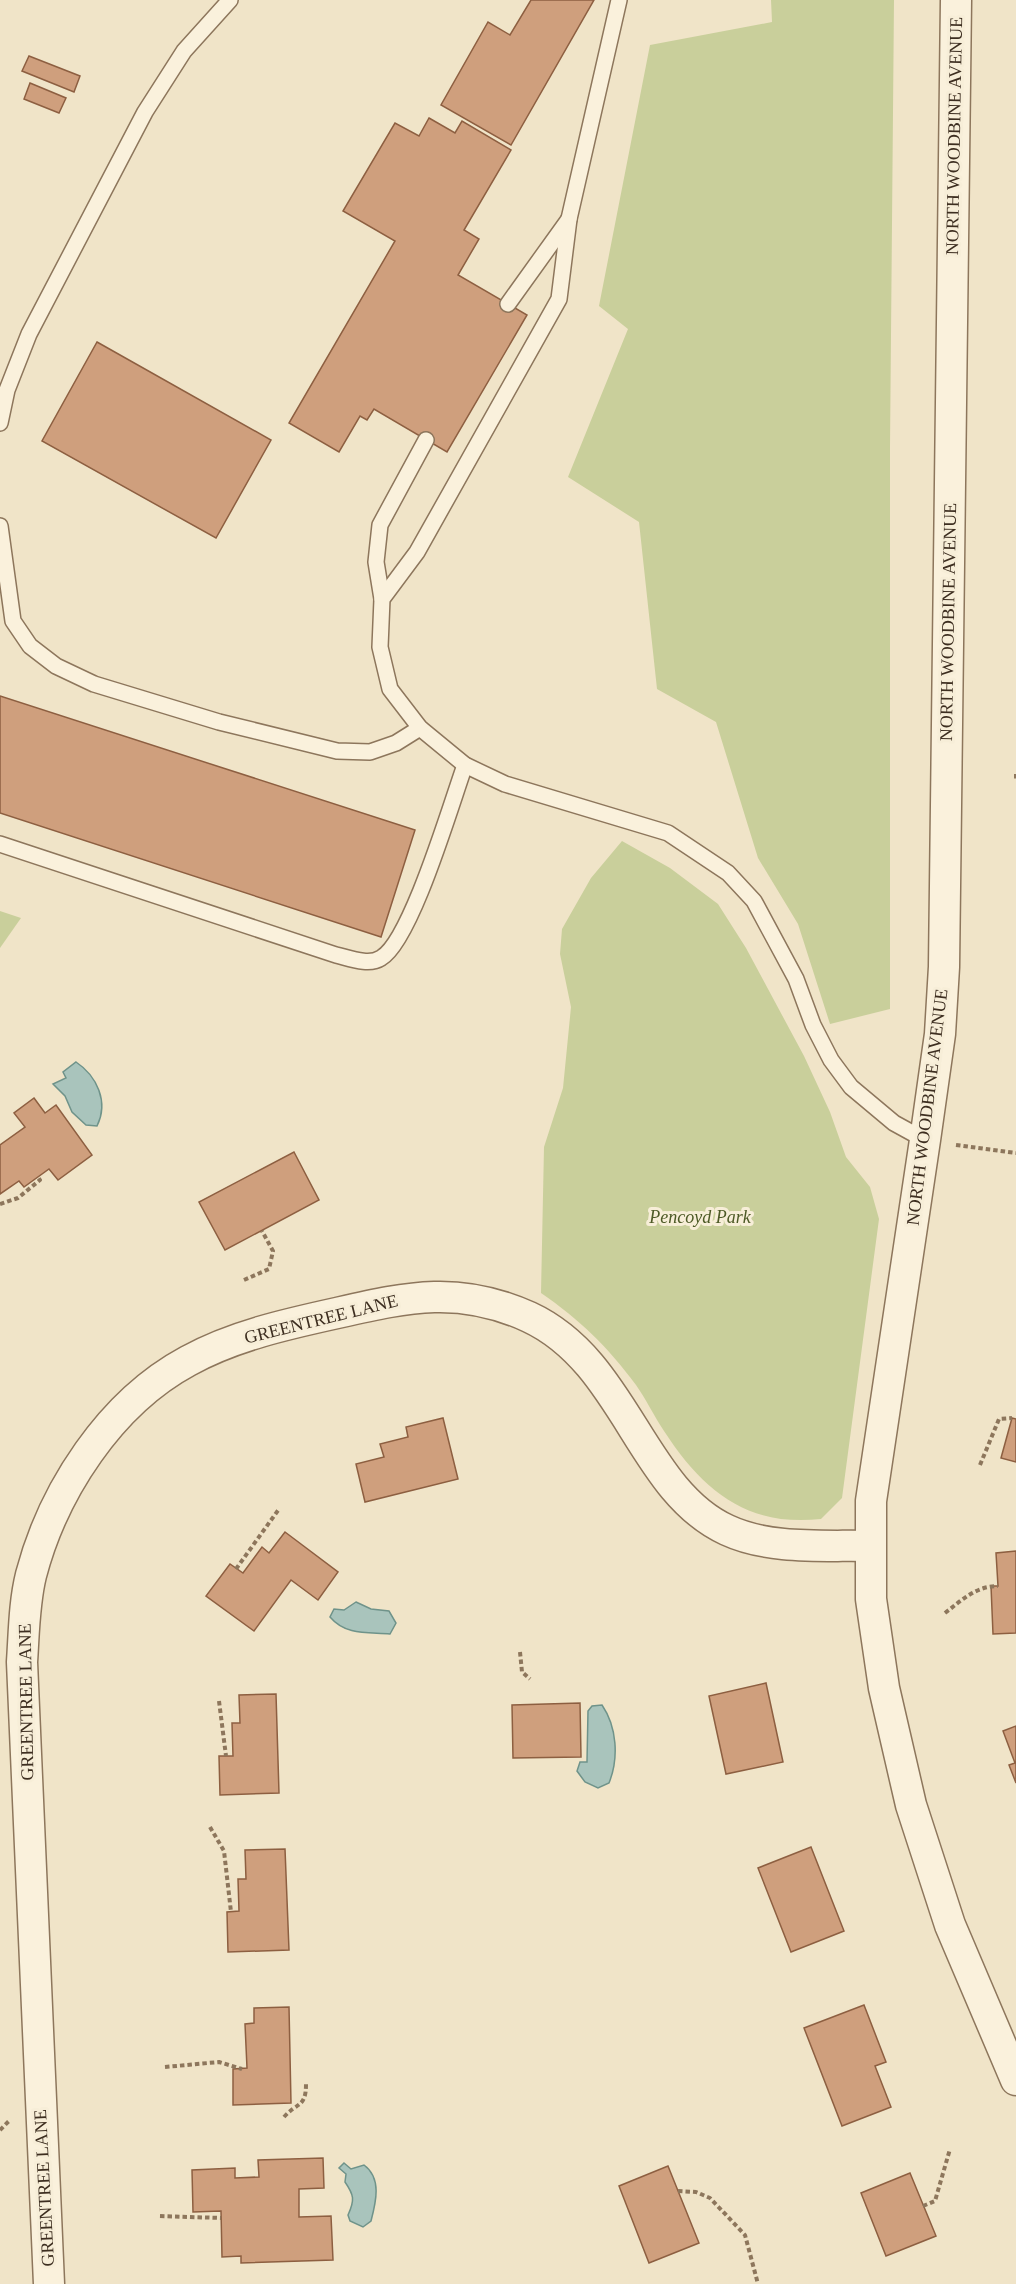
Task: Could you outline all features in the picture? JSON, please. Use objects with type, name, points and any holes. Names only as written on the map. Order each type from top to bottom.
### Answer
[{"type":"street","name":"NORTH WOODBINE AVENUE","points":[[956,0],[944,967],[940,1034],[871,1501],[871,1599],[884,1688],[911,1806],[950,1925],[1016,2080]]},
{"type":"street","name":"GREENTREE LANE","points":[[49,2284],[22,1662],[24,1620],[31,1576],[46,1530],[70,1484],[119,1414],[154,1383],[189,1360],[236,1341],[302,1320],[390,1301],[431,1295],[465,1298],[495,1304],[531,1318],[561,1337],[586,1358],[604,1381],[660,1468],[704,1516],[727,1530],[757,1540],[790,1544],[870,1546]]},
{"type":"lane","points":[[0,423],[7,390],[29,334],[145,112],[184,51],[230,0]]},
{"type":"lane","points":[[382,599],[417,552],[559,299],[569,219],[619,0]]},
{"type":"lane","points":[[508,304],[569,219]]},
{"type":"lane","points":[[426,440],[380,525],[376,562],[382,599],[380,647],[390,689],[420,728],[465,765],[505,784],[668,833],[728,873],[754,901],[770,929],[796,980],[813,1025],[831,1060],[844,1078],[868,1104],[925,1140]]},
{"type":"lane","points":[[0,526],[4,595],[13,621],[30,646],[56,666],[93,684],[219,722],[337,751],[370,752],[396,743],[420,728]]},
{"type":"lane","points":[[0,844],[336,956],[362,961],[380,960],[395,946],[410,920],[465,765]]},
{"type":"path","points":[[1016,774],[1016,780]]},
{"type":"path","points":[[964,1146],[1016,1154]]},
{"type":"path","points":[[0,1204],[18,1198],[40,1180],[38,1177]]},
{"type":"path","points":[[244,1280],[268,1269],[273,1251],[262,1231]]},
{"type":"path","points":[[980,1465],[999,1419],[1012,1418]]},
{"type":"path","points":[[236,1569],[279,1509]]},
{"type":"path","points":[[945,1613],[973,1592],[985,1586],[998,1586]]},
{"type":"path","points":[[520,1652],[522,1671],[530,1679]]},
{"type":"path","points":[[219,1701],[226,1756]]},
{"type":"path","points":[[210,1827],[224,1851],[231,1912]]},
{"type":"path","points":[[165,2067],[219,2062],[242,2069]]},
{"type":"path","points":[[285,2117],[300,2107],[305,2099],[306,2084]]},
{"type":"path","points":[[923,2206],[935,2201],[950,2149]]},
{"type":"path","points":[[678,2191],[696,2192],[711,2198],[745,2235],[758,2284]]},
{"type":"path","points":[[160,2216],[221,2218]]},
{"type":"green space","points":[[771,0],[894,0],[890,447],[890,1009],[830,1024],[798,924],[758,858],[716,722],[657,689],[639,522],[568,477],[628,329],[599,306],[650,45],[772,22]]},
{"type":"green space","name":"Pencoyd Park","points":[[622,841],[670,868],[718,904],[746,948],[804,1056],[830,1112],[846,1157],[870,1187],[879,1219],[842,1498],[821,1519],[795,1520],[771,1517],[729,1500],[711,1487],[679,1452],[636,1385],[614,1358],[581,1324],[541,1293],[544,1147],[563,1088],[571,1007],[560,954],[562,929],[591,878]]},
{"type":"green space","points":[[0,911],[21,918],[0,948]]},
{"type":"water","points":[[76,1062],[90,1075],[99,1090],[102,1108],[97,1126],[86,1125],[72,1112],[65,1096],[53,1084],[66,1078],[63,1072]]},
{"type":"water","points":[[356,1602],[371,1609],[389,1611],[396,1623],[390,1634],[350,1630],[330,1617],[334,1609],[344,1610]]},
{"type":"water","points":[[602,1705],[611,1723],[615,1753],[609,1783],[598,1788],[585,1782],[577,1771],[580,1762],[587,1762],[588,1711],[592,1706]]},
{"type":"water","points":[[344,2163],[351,2169],[364,2165],[370,2170],[375,2183],[376,2198],[371,2221],[363,2227],[350,2221],[348,2215],[352,2198],[345,2182],[346,2174],[339,2168]]},
{"type":"building","points":[[531,0],[594,0],[511,145],[441,105],[488,22],[510,35]]},
{"type":"building","points":[[29,56],[80,76],[74,92],[22,71]]},
{"type":"building","points":[[30,83],[66,98],[59,113],[24,99]]},
{"type":"building","points":[[429,118],[455,133],[462,121],[511,150],[464,230],[479,239],[458,275],[527,315],[447,452],[374,409],[367,420],[360,416],[339,452],[289,423],[395,241],[343,211],[395,123],[419,136]]},
{"type":"building","points":[[97,342],[271,440],[216,538],[42,441]]},
{"type":"building","points":[[0,696],[415,830],[381,937],[0,813]]},
{"type":"building","points":[[34,1098],[45,1113],[56,1105],[92,1155],[58,1180],[49,1169],[24,1187],[19,1181],[0,1194],[0,1145],[25,1127],[14,1113]]},
{"type":"building","points":[[294,1152],[319,1200],[225,1250],[199,1202]]},
{"type":"building","points":[[443,1418],[458,1479],[365,1502],[356,1464],[384,1457],[380,1444],[408,1437],[406,1427]]},
{"type":"building","points":[[1012,1418],[1016,1419],[1016,1462],[1001,1458]]},
{"type":"building","points":[[285,1532],[338,1572],[318,1600],[291,1580],[254,1631],[206,1596],[230,1564],[243,1573],[262,1547],[269,1553]]},
{"type":"building","points":[[1016,1551],[1016,1633],[993,1634],[991,1586],[998,1586],[996,1553]]},
{"type":"building","points":[[766,1683],[783,1762],[726,1774],[709,1696]]},
{"type":"building","points":[[276,1694],[279,1793],[220,1795],[219,1756],[233,1756],[232,1723],[240,1723],[239,1695]]},
{"type":"building","points":[[580,1703],[581,1757],[513,1758],[512,1705]]},
{"type":"building","points":[[1016,1726],[1016,1783],[1009,1765],[1015,1763],[1003,1731]]},
{"type":"building","points":[[811,1847],[844,1931],[791,1952],[758,1868]]},
{"type":"building","points":[[285,1849],[289,1950],[228,1952],[227,1912],[239,1911],[238,1879],[246,1879],[245,1850]]},
{"type":"building","points":[[864,2005],[886,2062],[875,2066],[891,2107],[842,2126],[804,2028]]},
{"type":"building","points":[[289,2007],[291,2103],[233,2105],[233,2069],[247,2068],[245,2024],[254,2023],[254,2008]]},
{"type":"building","points":[[323,2158],[324,2188],[299,2189],[299,2217],[331,2216],[333,2260],[241,2263],[241,2256],[222,2257],[221,2211],[193,2212],[192,2170],[235,2168],[235,2178],[259,2177],[258,2160]]},
{"type":"building","points":[[668,2166],[699,2243],[649,2263],[619,2186]]},
{"type":"building","points":[[910,2173],[936,2236],[886,2256],[861,2193]]}]
